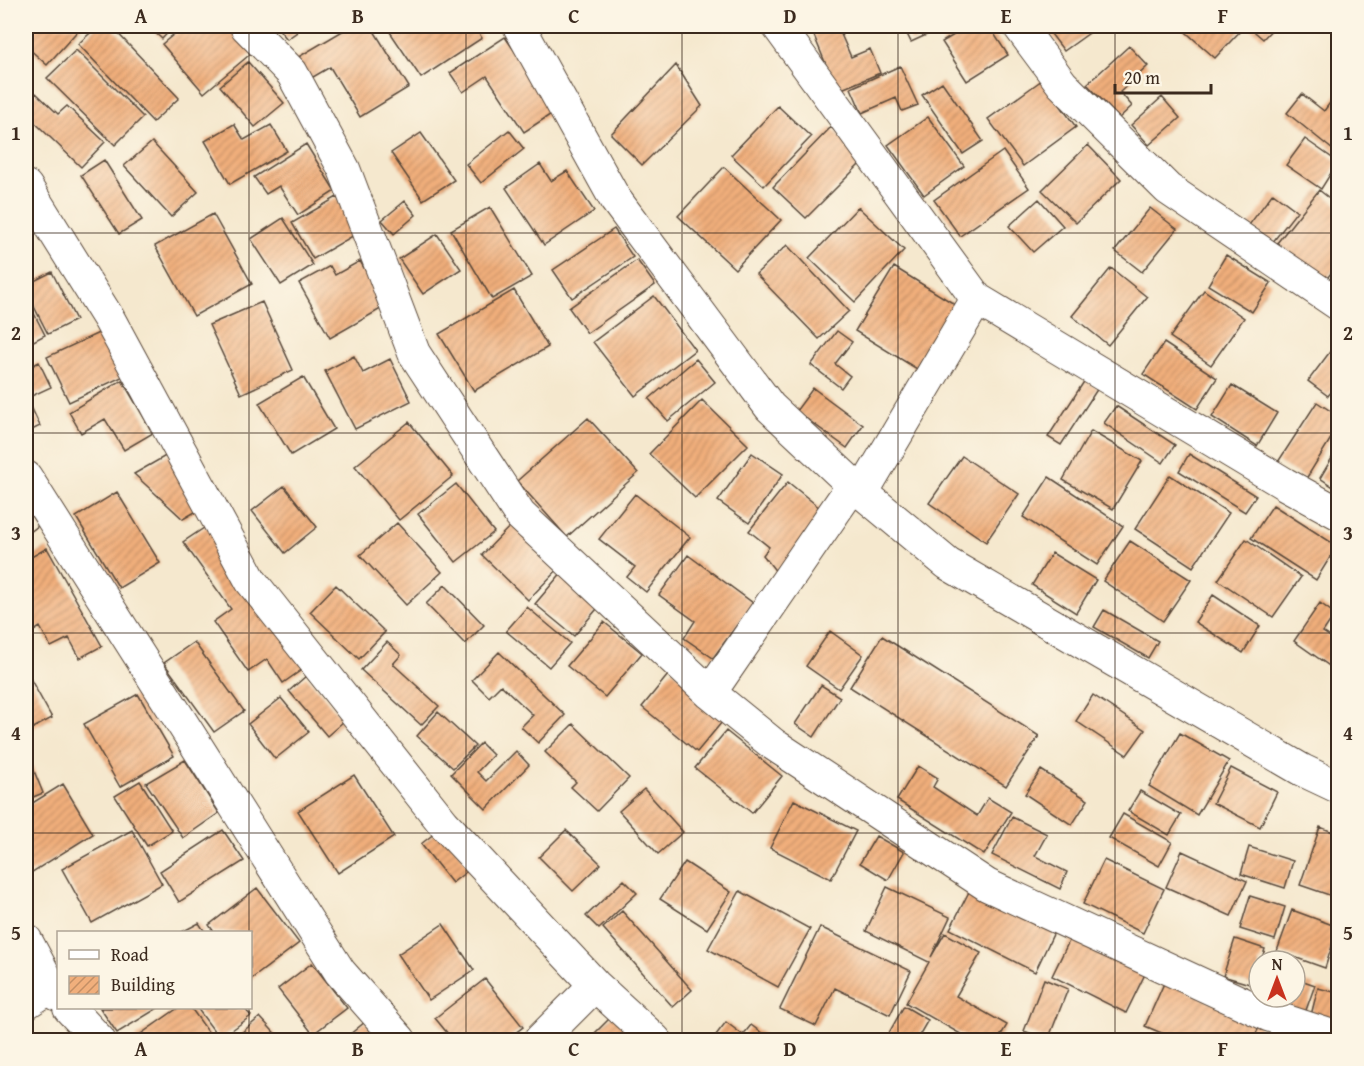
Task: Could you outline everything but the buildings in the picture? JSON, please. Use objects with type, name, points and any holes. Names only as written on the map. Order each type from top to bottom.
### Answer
[{"type":"street","points":[[246,26],[291,73],[344,169],[414,353],[520,514],[710,693],[773,744],[987,885],[1268,1015],[1338,1038]]},
{"type":"street","points":[[519,26],[615,199],[770,407],[858,489],[948,564],[1302,771],[1338,786]]},
{"type":"street","points":[[778,26],[978,299],[1284,484],[1338,513]]},
{"type":"street","points":[[1019,26],[1062,84],[1168,189],[1338,304]]},
{"type":"street","points":[[26,186],[109,318],[251,581],[444,824],[596,985],[655,1041]]},
{"type":"street","points":[[710,693],[858,489],[978,299]]},
{"type":"street","points":[[26,477],[340,972],[399,1041]]},
{"type":"street","points":[[26,940],[51,998]]},
{"type":"street","points":[[540,1041],[596,985]]},
{"type":"street","points":[[63,1009],[99,1041]]}]
